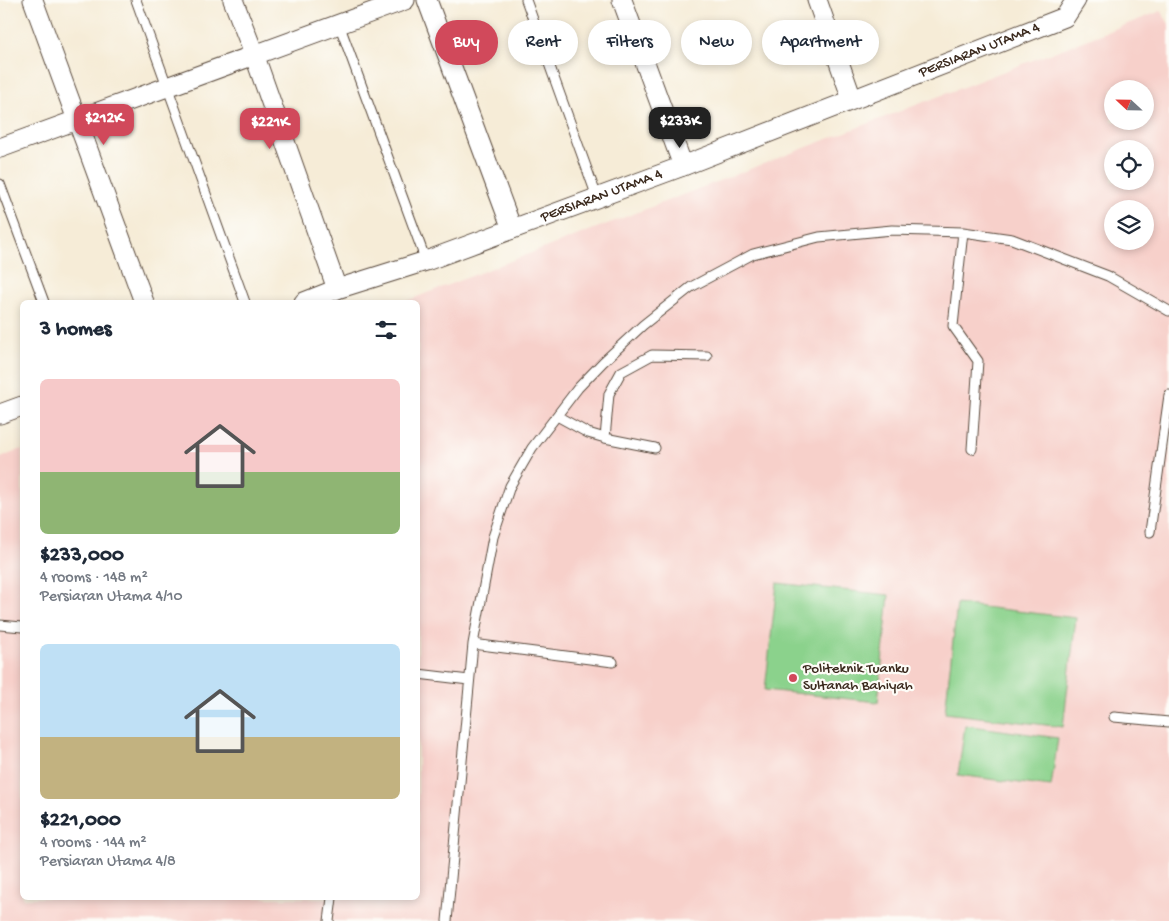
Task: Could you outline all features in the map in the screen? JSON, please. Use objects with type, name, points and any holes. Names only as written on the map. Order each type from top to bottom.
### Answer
[{"type":"street","points":[[33,0],[143,300]]},
{"type":"street","points":[[233,0],[337,289]]},
{"type":"street","points":[[0,148],[167,85],[406,0]]},
{"type":"street","points":[[427,0],[512,229]]},
{"type":"street","points":[[622,0],[683,166]]},
{"type":"street","points":[[817,0],[852,99]]},
{"type":"street","name":"PERSIARAN UTAMA 4","points":[[309,300],[337,289],[426,261],[683,166],[1065,17],[1076,0]]},
{"type":"street","points":[[0,414],[20,407]]},
{"type":"lane","points":[[136,0],[243,300]]},
{"type":"lane","points":[[526,0],[597,197]]},
{"type":"lane","points":[[339,24],[426,261]]},
{"type":"lane","points":[[0,184],[43,300]]},
{"type":"lane","points":[[447,921],[473,644],[493,537],[510,486],[532,448],[603,362],[643,325],[691,287],[753,254],[819,237],[892,230],[963,232],[1012,240],[1066,258],[1108,276],[1169,311]]},
{"type":"lane","points":[[963,232],[953,326],[978,361],[972,449]]},
{"type":"lane","points":[[604,438],[609,394],[622,372],[652,355],[707,356]]},
{"type":"lane","points":[[1150,532],[1169,395]]},
{"type":"lane","points":[[557,416],[588,433],[655,448]]},
{"type":"lane","points":[[0,625],[20,628]]},
{"type":"lane","points":[[473,644],[612,662]]},
{"type":"lane","points":[[420,674],[469,680]]},
{"type":"lane","points":[[1114,717],[1169,722]]},
{"type":"lane","points":[[329,921],[332,900]]},
{"type":"shaded area","name":"Politeknik Tuanku Sultanah Bahiyah","points":[[1161,11],[1169,24],[1169,921],[0,921],[0,458],[20,450],[20,900],[420,900],[420,300],[409,300]]},
{"type":"green space","points":[[777,583],[889,595],[878,702],[765,690]]},
{"type":"green space","points":[[957,604],[1076,618],[1063,727],[945,713]]},
{"type":"green space","points":[[965,725],[1058,738],[1051,787],[958,775]]},
{"type":"place","name":"Politeknik Tuanku Sultanah Bahiyah","points":[[793,678]]}]
